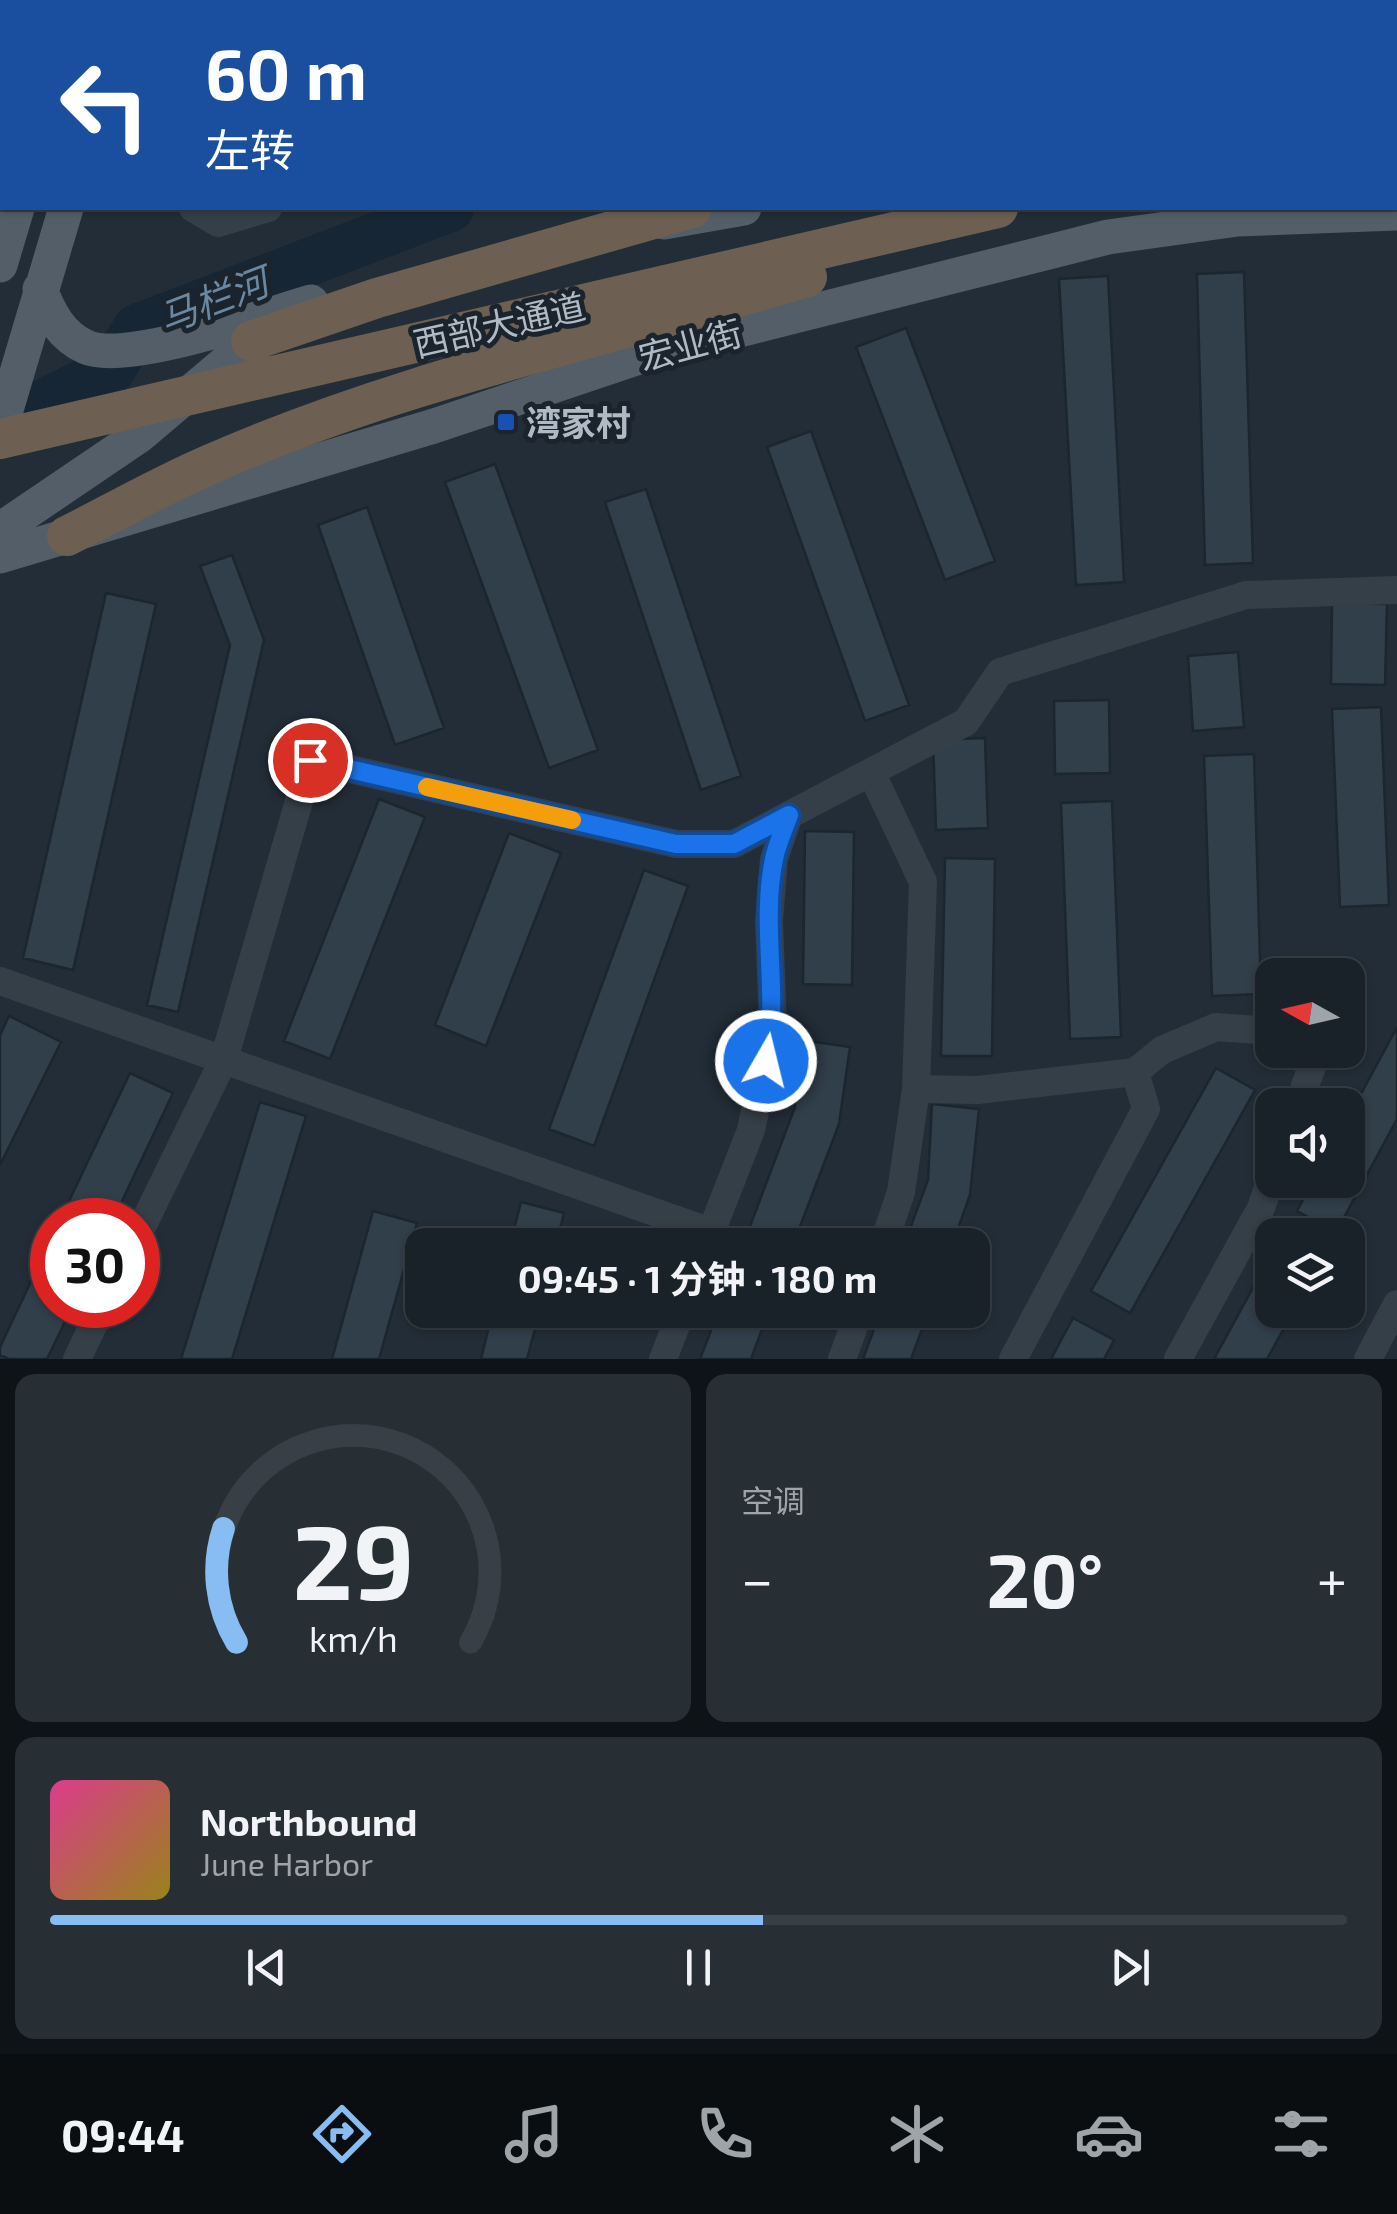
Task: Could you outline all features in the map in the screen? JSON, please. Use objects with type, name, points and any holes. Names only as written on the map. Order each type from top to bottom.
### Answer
[{"type":"highway","points":[[252,340],[377,298],[685,210]]},
{"type":"highway","name":"西部大通道","points":[[0,414],[885,210]]},
{"type":"highway","name":"西部大通道","points":[[0,439],[989,210]]},
{"type":"highway","points":[[68,536],[210,464],[302,428],[470,372],[818,274],[943,220]]},
{"type":"main road","points":[[0,265],[16,210]]},
{"type":"main road","points":[[0,430],[65,210]]},
{"type":"main road","points":[[40,288],[57,323],[88,348],[141,348],[465,257],[733,210]]},
{"type":"main road","name":"宏业街","points":[[0,556],[434,426],[660,350],[1108,237],[1230,213],[1397,213]]},
{"type":"main road","points":[[0,530],[113,453],[290,308]]},
{"type":"street","points":[[196,210],[218,223],[261,210]]},
{"type":"street","points":[[156,1198],[224,1059],[310,760],[676,844],[734,844],[966,722],[1000,672],[1246,595],[1397,590]]},
{"type":"street","points":[[871,772],[923,882],[916,1088],[902,1192],[888,1228]]},
{"type":"street","points":[[712,1228],[751,1130],[773,1026],[769,921],[774,859],[789,815]]},
{"type":"street","points":[[0,981],[48,1001],[224,1059],[681,1228]]},
{"type":"street","points":[[916,1088],[978,1090],[1135,1072],[1162,1050],[1216,1027],[1255,1030]]},
{"type":"street","points":[[1013,1359],[1146,1108],[1135,1072]]},
{"type":"street","points":[[1178,1359],[1264,1198]]},
{"type":"street","points":[[1368,1359],[1397,1304]]},
{"type":"street","points":[[76,1359],[92,1328]]},
{"type":"street","points":[[663,1359],[675,1328]]},
{"type":"street","points":[[842,1359],[853,1328]]},
{"type":"building","points":[[1244,272],[1253,563],[1205,565],[1197,274]]},
{"type":"building","points":[[1108,276],[1124,582],[1076,585],[1059,279]]},
{"type":"building","points":[[906,328],[995,561],[945,580],[856,347]]},
{"type":"building","points":[[811,431],[909,705],[865,721],[767,447]]},
{"type":"building","points":[[495,464],[598,750],[549,768],[445,482]]},
{"type":"building","points":[[646,489],[741,776],[701,790],[605,502]]},
{"type":"building","points":[[367,507],[444,728],[395,745],[318,525]]},
{"type":"building","points":[[232,555],[264,640],[178,1012],[147,1005],[230,645],[200,566]]},
{"type":"building","points":[[106,593],[156,604],[73,970],[23,958]]},
{"type":"building","points":[[1332,603],[1387,604],[1385,685],[1331,684]]},
{"type":"building","points":[[1238,652],[1244,727],[1193,731],[1188,656]]},
{"type":"building","points":[[1109,700],[1110,773],[1055,774],[1054,701]]},
{"type":"building","points":[[1381,707],[1389,905],[1340,907],[1332,709]]},
{"type":"building","points":[[985,738],[988,828],[936,830],[933,740]]},
{"type":"building","points":[[1254,754],[1260,958],[1255,958],[1255,994],[1212,996],[1204,756]]},
{"type":"building","points":[[379,799],[425,817],[330,1059],[284,1041]]},
{"type":"building","points":[[1112,801],[1121,1037],[1070,1039],[1061,803]]},
{"type":"building","points":[[805,831],[854,832],[852,985],[803,984]]},
{"type":"building","points":[[509,833],[561,853],[486,1046],[435,1025]]},
{"type":"building","points":[[945,858],[995,859],[992,1056],[941,1056]]},
{"type":"building","points":[[644,870],[688,886],[594,1146],[549,1129]]},
{"type":"building","points":[[9,1016],[61,1042],[0,1165],[0,1035]]},
{"type":"building","points":[[1397,1027],[1397,1119],[1365,1178],[1365,1088]]},
{"type":"building","points":[[801,1040],[850,1047],[839,1124],[799,1228],[749,1228],[795,1107]]},
{"type":"building","points":[[1216,1068],[1255,1090],[1130,1313],[1091,1291]]},
{"type":"building","points":[[130,1073],[173,1093],[123,1198],[70,1198]]},
{"type":"building","points":[[260,1102],[306,1116],[232,1359],[181,1359]]},
{"type":"building","points":[[932,1104],[979,1109],[970,1195],[958,1228],[910,1228],[928,1180]]},
{"type":"building","points":[[1304,1198],[1354,1198],[1344,1218],[1310,1218],[1297,1211]]},
{"type":"building","points":[[521,1202],[564,1213],[560,1228],[514,1228]]},
{"type":"building","points":[[373,1211],[417,1223],[416,1228],[405,1228],[405,1266],[379,1359],[332,1359]]},
{"type":"building","points":[[30,1284],[30,1328],[62,1328],[47,1359],[9,1359],[0,1355],[0,1347]]},
{"type":"building","points":[[1255,1284],[1255,1328],[1284,1328],[1267,1359],[1214,1359]]},
{"type":"building","points":[[1073,1318],[1114,1340],[1104,1359],[1051,1359]]},
{"type":"building","points":[[489,1328],[535,1328],[527,1359],[481,1359]]},
{"type":"building","points":[[712,1328],[762,1328],[751,1359],[700,1359]]},
{"type":"building","points":[[874,1328],[922,1328],[911,1359],[863,1359]]},
{"type":"waterway","name":"马栏河","points":[[0,424],[111,370],[137,328],[445,210]]},
{"type":"slow traffic","points":[[427,787],[572,820]]},
{"type":"place","name":"湾家村","points":[[506,422]]},
{"type":"route","points":[[310,760],[676,844],[734,844],[789,815],[774,859],[769,921],[773,1026],[766,1061]]}]
